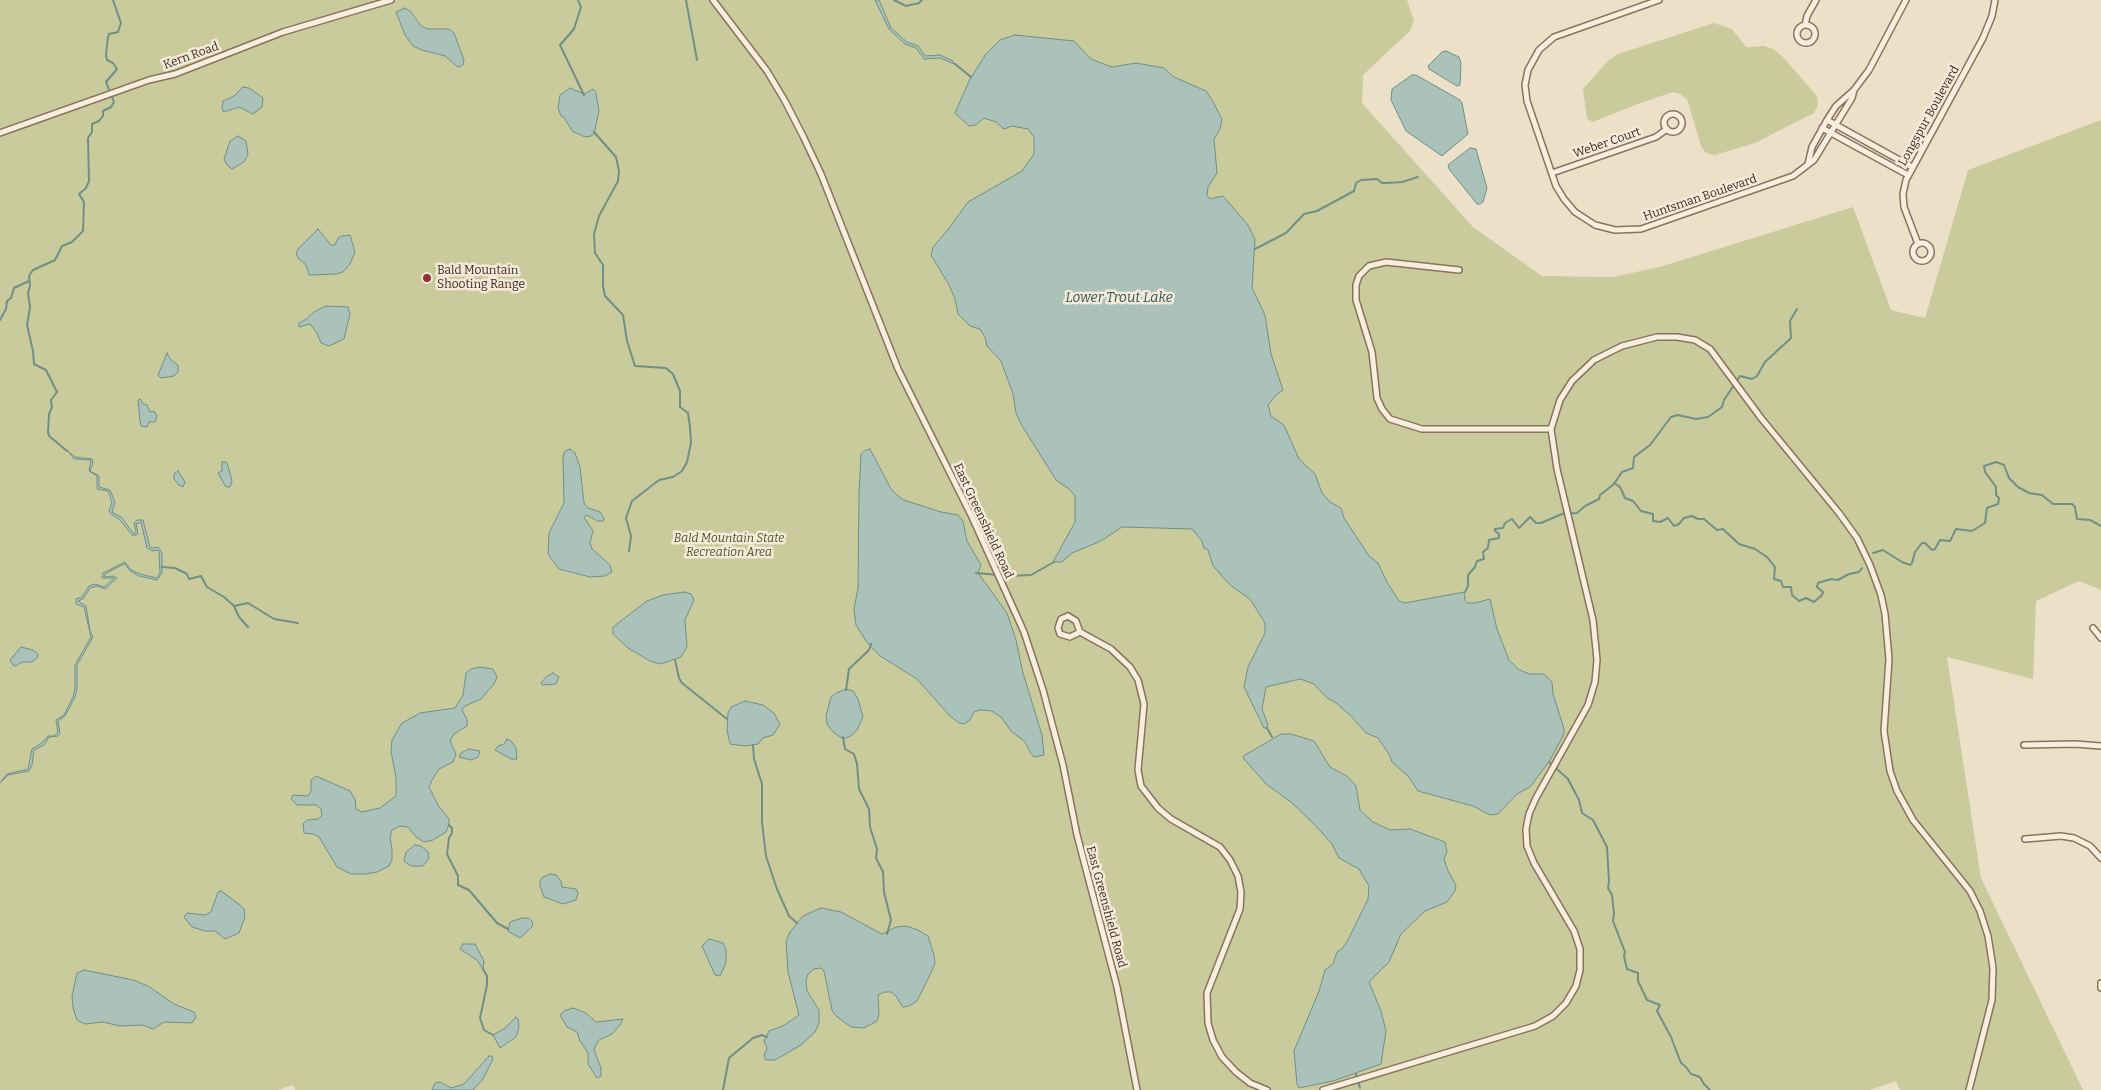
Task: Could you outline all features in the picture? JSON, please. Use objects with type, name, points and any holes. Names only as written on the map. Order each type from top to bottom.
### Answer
[{"type":"street","name":"Kern Road","points":[[0,134],[149,80],[175,74],[283,32],[391,0]]},
{"type":"street","name":"East Greenshield Road","points":[[713,0],[767,71],[803,136],[821,174],[898,369],[972,517],[1024,632],[1043,690],[1063,764],[1077,836],[1117,987],[1137,1090]]},
{"type":"street","name":"Huntsman Boulevard","points":[[1659,0],[1559,35],[1546,43],[1535,54],[1528,70],[1525,91],[1529,107],[1552,173],[1564,199],[1582,217],[1602,228],[1628,231],[1648,227],[1787,179],[1814,160],[1834,124],[1852,98],[1854,90]]},
{"type":"street","points":[[1805,25],[1807,16],[1816,0]]},
{"type":"street","points":[[1808,164],[1812,147],[1822,128],[1840,101],[1854,90],[1869,70],[1906,0]]},
{"type":"street","name":"Longspur Boulevard","points":[[1918,244],[1904,207],[1903,194],[1908,175],[1983,38],[1995,0]]},
{"type":"street","points":[[1827,120],[1912,167]]},
{"type":"street","points":[[1822,128],[1908,175]]},
{"type":"street","name":"Weber Court","points":[[1552,173],[1656,136],[1667,130]]},
{"type":"street","points":[[1459,270],[1386,262],[1369,266],[1359,276],[1356,285],[1356,300],[1372,352],[1377,398],[1382,409],[1390,419],[1422,429],[1551,429]]},
{"type":"street","points":[[1323,1090],[1535,1026],[1553,1016],[1566,1003],[1576,986],[1580,970],[1580,949],[1574,931],[1534,863],[1527,846],[1526,829],[1529,814],[1536,798],[1588,705],[1595,682],[1597,660],[1593,620],[1557,469],[1551,429],[1560,400],[1572,381],[1594,360],[1622,346],[1657,337],[1677,337],[1695,340],[1710,349],[1761,418],[1839,513],[1857,538],[1870,565],[1885,614],[1889,659],[1884,731],[1890,771],[1897,791],[1912,820],[1970,891],[1980,911],[1988,936],[1993,968],[1992,1000],[1969,1090]]},
{"type":"street","points":[[1080,632],[1070,637],[1063,636],[1058,631],[1059,621],[1064,617],[1074,618],[1080,632],[1111,649],[1130,667],[1138,680],[1144,704],[1138,770],[1141,786],[1158,808],[1171,818],[1220,847],[1230,860],[1238,876],[1241,892],[1240,909],[1207,993],[1208,1023],[1213,1040],[1222,1057],[1250,1083],[1267,1090]]},
{"type":"street","points":[[2093,628],[2101,638]]},
{"type":"street","points":[[2024,745],[2075,744],[2101,746]]},
{"type":"street","points":[[2025,839],[2061,836],[2074,838],[2090,846],[2101,858]]},
{"type":"street","points":[[2101,983],[2101,988]]},
{"type":"green space","name":"Bald Mountain State Recreation Area","points":[[0,0],[1407,0],[1414,21],[1410,31],[1363,75],[1362,103],[1473,227],[1542,276],[1614,277],[1663,266],[1853,207],[1891,310],[1925,318],[1968,170],[2101,120],[2101,590],[2079,581],[2036,601],[2033,679],[1947,657],[1981,878],[2083,1090],[1900,1090],[1896,1081],[1870,1090],[295,1090],[293,1085],[278,1090],[0,1090]]},
{"type":"green space","points":[[1714,23],[1732,29],[1746,47],[1764,46],[1773,49],[1783,57],[1817,96],[1818,105],[1814,113],[1755,143],[1715,155],[1706,153],[1701,146],[1687,99],[1673,92],[1593,122],[1587,119],[1583,89],[1608,61],[1618,54]]},
{"type":"water","points":[[875,0],[879,0],[891,28],[907,42],[918,46],[925,56],[940,55],[953,61],[954,64],[940,58],[924,59],[916,48],[905,44],[889,29]]},
{"type":"water","points":[[405,8],[411,12],[421,26],[428,29],[449,29],[454,33],[464,60],[463,65],[458,67],[445,56],[413,46],[405,35],[396,12]]},
{"type":"water","name":"Lower Trout Lake","points":[[1015,35],[1074,41],[1091,59],[1112,67],[1136,63],[1164,68],[1174,77],[1206,91],[1212,100],[1222,119],[1220,129],[1214,139],[1217,173],[1208,187],[1207,195],[1210,199],[1223,196],[1248,225],[1255,239],[1252,288],[1265,315],[1271,354],[1283,390],[1268,405],[1271,416],[1284,425],[1299,459],[1315,474],[1322,493],[1330,502],[1341,508],[1344,518],[1369,556],[1378,563],[1399,601],[1405,603],[1464,592],[1467,603],[1490,599],[1497,629],[1509,660],[1519,670],[1530,674],[1544,674],[1552,682],[1553,694],[1564,734],[1549,762],[1530,787],[1517,794],[1498,814],[1490,815],[1473,806],[1418,791],[1408,776],[1392,762],[1378,738],[1366,733],[1351,716],[1335,702],[1327,698],[1314,684],[1300,679],[1266,687],[1262,709],[1268,725],[1267,728],[1264,728],[1244,687],[1248,667],[1265,633],[1265,623],[1250,599],[1230,585],[1213,566],[1208,550],[1204,548],[1202,541],[1192,529],[1122,527],[1101,541],[1072,553],[1062,562],[1053,562],[1075,522],[1075,496],[1056,480],[1021,424],[1001,361],[987,346],[985,337],[980,329],[970,326],[958,314],[955,299],[949,285],[931,255],[933,247],[968,202],[1022,171],[1034,154],[1034,137],[1028,129],[1012,126],[1004,129],[996,122],[984,118],[976,125],[969,126],[955,113],[970,79],[986,54],[1000,40]]},
{"type":"water","points":[[1446,51],[1459,57],[1461,63],[1460,85],[1457,86],[1429,69],[1428,66],[1442,52]]},
{"type":"water","points":[[1412,75],[1416,75],[1460,100],[1462,103],[1468,134],[1442,156],[1406,131],[1391,100],[1392,89]]},
{"type":"water","points":[[243,87],[249,88],[263,98],[262,107],[253,114],[239,107],[224,112],[222,108],[223,101],[234,96]]},
{"type":"water","points":[[570,88],[584,94],[593,89],[596,93],[599,111],[594,134],[591,136],[585,137],[572,131],[564,117],[561,116],[558,108],[560,95]]},
{"type":"water","points":[[238,136],[246,141],[248,155],[244,162],[232,169],[224,159],[230,141]]},
{"type":"water","points":[[1470,148],[1476,149],[1487,188],[1483,202],[1480,204],[1477,204],[1449,169],[1448,165]]},
{"type":"water","points":[[318,229],[331,245],[335,245],[338,238],[350,235],[355,252],[350,264],[343,272],[309,275],[306,265],[298,258],[296,253],[298,249]]},
{"type":"water","points":[[326,306],[348,307],[350,314],[344,339],[329,346],[321,343],[317,333],[310,324],[299,327],[299,323]]},
{"type":"water","points":[[167,353],[170,359],[178,365],[178,372],[174,376],[161,378],[158,375]]},
{"type":"water","points":[[140,399],[143,404],[147,405],[150,412],[154,411],[157,416],[155,422],[149,422],[147,427],[141,426],[138,400]]},
{"type":"water","points":[[570,449],[575,453],[580,467],[584,503],[588,508],[600,512],[604,518],[603,521],[597,521],[587,515],[584,517],[593,531],[590,543],[592,549],[610,565],[612,572],[605,576],[590,577],[559,569],[548,554],[549,533],[564,503],[563,456],[565,451]]},
{"type":"water","points":[[870,449],[891,489],[898,496],[904,500],[941,512],[958,515],[963,521],[967,541],[981,565],[978,573],[1007,613],[1042,735],[1044,755],[1034,757],[1025,742],[1011,731],[1001,717],[992,711],[980,710],[974,712],[970,720],[964,724],[959,723],[950,716],[917,679],[880,656],[866,641],[856,625],[854,609],[858,588],[861,454]]},
{"type":"water","points":[[68,451],[75,457],[92,459],[93,463],[90,471],[99,476],[99,487],[110,490],[115,502],[112,512],[121,517],[134,534],[136,532],[134,523],[137,520],[143,520],[150,547],[158,547],[162,553],[162,573],[157,580],[139,576],[130,571],[125,564],[122,565],[105,574],[104,577],[113,576],[117,578],[105,589],[97,586],[90,588],[83,599],[78,601],[86,606],[90,631],[93,637],[77,665],[75,697],[65,716],[58,721],[60,733],[58,736],[49,737],[44,745],[34,750],[32,765],[29,771],[8,775],[0,783],[7,774],[28,769],[32,749],[42,743],[48,736],[54,736],[58,732],[56,720],[64,715],[73,697],[75,665],[91,637],[84,607],[76,604],[76,599],[82,597],[89,586],[95,584],[104,587],[114,578],[102,578],[103,573],[125,562],[131,570],[140,574],[157,578],[160,573],[158,550],[153,551],[147,548],[141,522],[136,524],[138,534],[133,536],[119,519],[109,511],[112,502],[108,491],[97,489],[97,476],[89,471],[91,460],[74,459]]},
{"type":"water","points":[[222,462],[226,462],[228,466],[232,481],[230,487],[226,487],[218,473],[222,471]]},
{"type":"water","points":[[178,471],[185,482],[183,487],[174,479],[174,474]]},
{"type":"water","points":[[684,592],[691,594],[694,600],[685,620],[687,647],[681,657],[661,664],[650,661],[628,648],[613,634],[613,627],[647,601],[663,595]]},
{"type":"water","points":[[21,647],[33,650],[38,654],[38,657],[32,662],[22,662],[16,666],[13,665],[10,660]]},
{"type":"water","points":[[480,667],[493,669],[497,677],[494,684],[481,699],[465,706],[462,710],[467,719],[467,726],[454,734],[450,741],[456,754],[453,762],[439,769],[429,787],[438,805],[449,819],[446,832],[433,840],[424,842],[416,837],[408,827],[400,826],[392,830],[390,838],[392,860],[389,866],[377,872],[365,874],[351,874],[337,867],[319,837],[304,833],[303,824],[307,820],[318,819],[322,815],[321,809],[316,805],[297,805],[291,799],[293,795],[308,796],[311,791],[311,780],[316,776],[350,791],[355,799],[356,809],[362,812],[380,808],[396,796],[396,777],[391,752],[392,740],[402,723],[420,713],[455,708],[463,695],[466,673],[471,669]]},
{"type":"water","points":[[553,673],[559,677],[556,684],[542,685],[541,683],[546,677]]},
{"type":"water","points":[[846,689],[853,691],[858,699],[863,717],[857,730],[851,736],[843,739],[832,731],[827,724],[826,716],[831,697]]},
{"type":"water","points":[[745,701],[763,705],[774,713],[780,724],[773,735],[763,738],[758,744],[745,746],[730,744],[727,730],[728,713],[731,707]]},
{"type":"water","points":[[1281,734],[1291,734],[1314,741],[1330,767],[1347,776],[1356,786],[1360,810],[1373,822],[1390,830],[1410,829],[1445,842],[1447,852],[1444,859],[1456,885],[1455,891],[1447,902],[1425,911],[1401,934],[1389,962],[1369,982],[1381,1011],[1386,1031],[1381,1064],[1333,1081],[1299,1088],[1294,1051],[1319,991],[1325,970],[1333,964],[1337,952],[1342,949],[1348,940],[1368,899],[1369,886],[1359,869],[1339,858],[1332,844],[1314,824],[1292,803],[1265,783],[1243,757]]},
{"type":"water","points":[[507,739],[516,748],[517,759],[511,759],[495,750],[498,746],[504,744]]},
{"type":"water","points":[[469,749],[480,751],[478,757],[471,760],[459,757],[461,753]]},
{"type":"water","points":[[415,845],[421,846],[428,852],[429,858],[423,866],[411,866],[404,861],[406,852]]},
{"type":"water","points":[[550,874],[556,875],[561,881],[562,887],[576,889],[578,893],[576,900],[563,904],[544,897],[540,881],[543,877]]},
{"type":"water","points":[[221,891],[244,909],[245,917],[239,933],[225,939],[215,931],[205,931],[192,927],[184,917],[187,913],[205,915],[211,912],[218,892]]},
{"type":"water","points":[[821,908],[841,912],[882,934],[896,927],[906,926],[918,930],[928,936],[935,963],[917,1001],[903,1007],[891,992],[884,992],[878,995],[879,1014],[877,1021],[864,1028],[851,1027],[835,1015],[832,1010],[824,971],[821,968],[814,969],[808,974],[806,981],[807,991],[819,1010],[819,1023],[815,1032],[801,1045],[775,1060],[766,1060],[764,1056],[767,1048],[764,1041],[769,1031],[783,1026],[799,1015],[788,972],[786,941],[790,932],[803,916]]},
{"type":"water","points":[[529,918],[533,922],[532,927],[520,938],[508,931],[510,922]]},
{"type":"water","points":[[709,939],[723,943],[726,949],[726,963],[720,976],[715,975],[702,946]]},
{"type":"water","points":[[463,944],[475,944],[484,961],[483,969],[477,960],[460,949]]},
{"type":"water","points":[[84,970],[133,980],[148,986],[174,1004],[194,1012],[196,1017],[192,1023],[164,1022],[153,1029],[143,1025],[120,1026],[103,1022],[85,1024],[77,1020],[72,996],[77,973]]},
{"type":"water","points":[[573,1008],[586,1013],[596,1022],[623,1019],[612,1034],[599,1040],[596,1045],[594,1050],[601,1068],[601,1076],[597,1078],[588,1064],[588,1053],[580,1041],[577,1032],[567,1027],[560,1015],[564,1011]]},
{"type":"water","points":[[516,1017],[519,1027],[516,1037],[500,1048],[493,1035],[505,1028]]},
{"type":"water","points":[[489,1056],[492,1056],[493,1059],[483,1079],[473,1090],[432,1090],[435,1083],[440,1082],[451,1088],[464,1084]]},
{"type":"waterway","points":[[67,451],[49,436],[48,432],[49,414],[52,407],[51,400],[57,392],[46,370],[34,364],[27,325],[30,307],[28,293],[30,286],[29,276],[33,270],[55,260],[62,246],[72,242],[83,231],[84,202],[79,194],[86,188],[89,181],[88,138],[92,132],[92,124],[99,121],[103,116],[103,111],[111,107],[114,102],[106,82],[117,69],[113,63],[107,60],[108,37],[109,34],[118,32],[121,23],[113,0]]},
{"type":"waterway","points":[[578,0],[581,7],[574,29],[560,45],[584,95]]},
{"type":"waterway","points":[[686,0],[697,60]]},
{"type":"waterway","points":[[894,0],[906,6],[919,3],[922,0]]},
{"type":"waterway","points":[[955,64],[971,77]]},
{"type":"waterway","points":[[594,132],[616,157],[619,171],[618,181],[599,216],[594,234],[595,253],[603,265],[605,296],[623,315],[627,341],[635,366],[666,368],[673,374],[680,391],[680,407],[688,413],[690,427],[691,443],[687,462],[682,471],[673,477],[659,480],[632,501],[626,518],[631,536],[629,551]]},
{"type":"waterway","points":[[1255,249],[1286,233],[1304,214],[1317,211],[1354,191],[1356,183],[1361,180],[1377,179],[1382,183],[1387,183],[1402,182],[1418,177]]},
{"type":"waterway","points":[[0,320],[14,288],[29,281]]},
{"type":"waterway","points":[[1465,592],[1468,586],[1468,575],[1475,567],[1477,561],[1484,559],[1483,552],[1488,548],[1489,540],[1499,538],[1499,534],[1495,529],[1503,528],[1505,523],[1512,519],[1519,528],[1530,517],[1536,523],[1541,523],[1562,514],[1577,513],[1585,506],[1599,499],[1600,495],[1614,484],[1622,472],[1633,468],[1634,457],[1650,445],[1671,417],[1678,415],[1696,419],[1708,417],[1722,407],[1724,400],[1740,376],[1752,379],[1757,376],[1765,362],[1791,338],[1790,321],[1797,309]]},
{"type":"waterway","points":[[1873,553],[1883,550],[1910,565],[1915,552],[1922,543],[1925,543],[1932,550],[1935,549],[1940,540],[1950,541],[1956,529],[1972,531],[1985,523],[1987,508],[1998,504],[1999,498],[1996,495],[1996,487],[1985,472],[1984,466],[1996,462],[2004,465],[2009,478],[2018,487],[2029,493],[2042,495],[2053,504],[2072,504],[2075,507],[2077,519],[2090,520],[2101,526]]},
{"type":"waterway","points":[[1614,483],[1620,487],[1625,498],[1633,501],[1641,511],[1653,514],[1653,521],[1660,522],[1668,518],[1674,526],[1679,524],[1684,518],[1692,516],[1704,519],[1717,530],[1723,529],[1739,544],[1755,549],[1767,557],[1775,567],[1774,579],[1781,581],[1783,587],[1791,587],[1792,595],[1799,601],[1806,598],[1814,602],[1823,592],[1817,587],[1818,583],[1831,579],[1838,580],[1849,574],[1859,572],[1862,568]]},
{"type":"waterway","points":[[976,573],[1010,576],[1031,575],[1054,562]]},
{"type":"waterway","points":[[162,567],[175,568],[187,574],[189,579],[201,576],[207,587],[224,597],[234,606],[239,617],[248,627]]},
{"type":"waterway","points":[[234,606],[248,603],[274,619],[298,623]]},
{"type":"waterway","points":[[846,690],[849,669],[869,650],[871,644]]},
{"type":"waterway","points":[[675,660],[682,683],[727,719]]},
{"type":"waterway","points":[[1267,728],[1272,737]]},
{"type":"waterway","points":[[843,737],[845,749],[854,754],[857,764],[859,789],[869,809],[870,827],[877,849],[876,858],[883,872],[884,892],[891,920],[887,934]]},
{"type":"waterway","points":[[753,745],[754,759],[762,784],[762,822],[766,856],[777,889],[789,916],[797,923]]},
{"type":"waterway","points":[[1549,762],[1568,779],[1579,800],[1582,813],[1593,820],[1607,847],[1608,888],[1612,895],[1613,921],[1625,952],[1627,969],[1638,973],[1638,981],[1647,1000],[1660,1005],[1657,1011],[1671,1037],[1681,1063],[1691,1074],[1700,1077],[1710,1090]]},
{"type":"waterway","points":[[449,825],[452,828],[452,833],[449,838],[447,854],[458,876],[458,885],[469,890],[497,923],[508,929]]},
{"type":"waterway","points":[[483,969],[487,976],[487,985],[480,1018],[484,1030],[493,1035]]},
{"type":"waterway","points":[[723,1090],[729,1058],[753,1038],[762,1035],[767,1037]]},
{"type":"waterway","points":[[1356,1074],[1360,1088]]},
{"type":"place","name":"Bald Mountain Shooting Range","points":[[427,278]]}]
